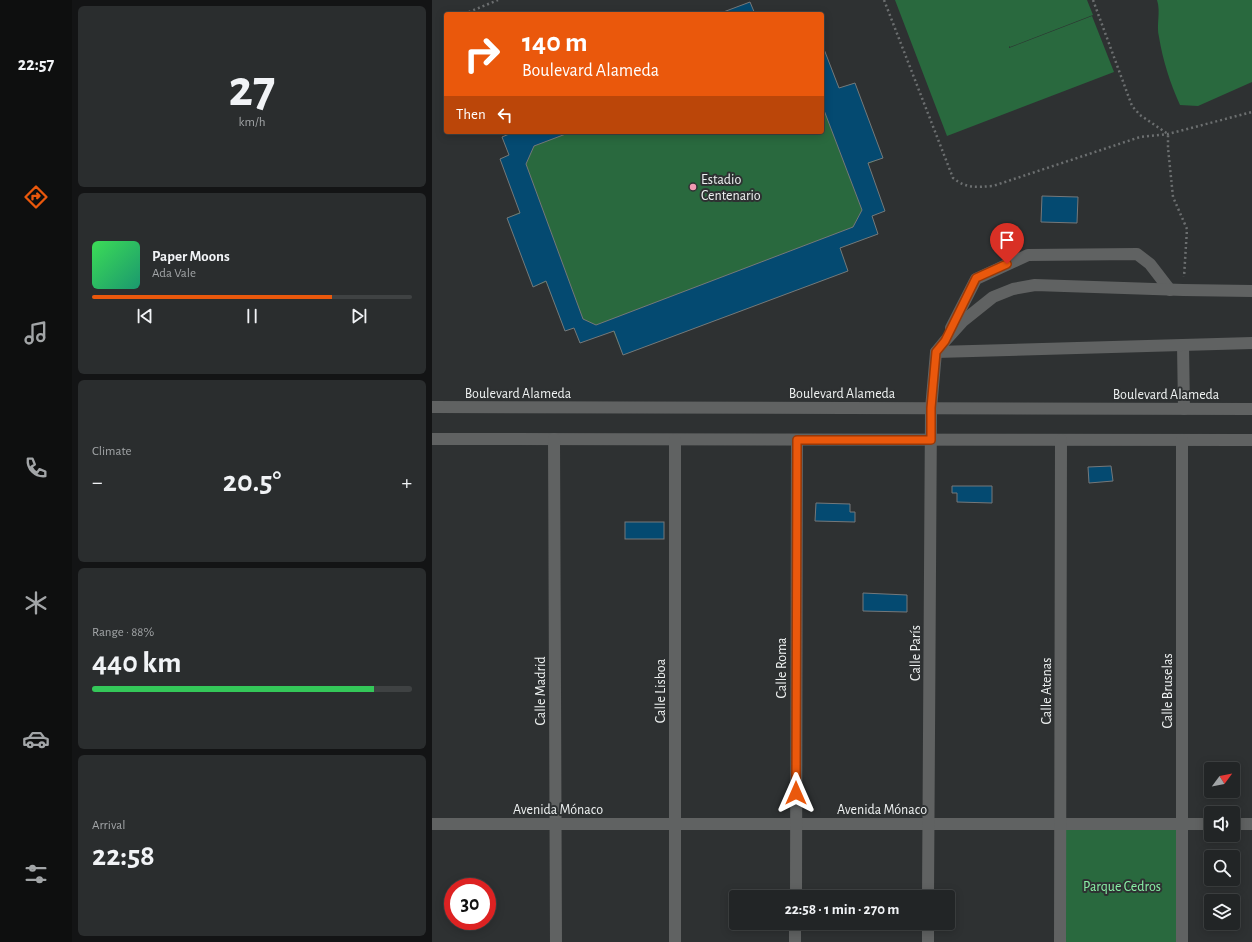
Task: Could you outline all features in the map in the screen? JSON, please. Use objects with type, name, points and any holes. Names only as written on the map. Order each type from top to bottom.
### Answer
[{"type":"street","points":[[945,341],[976,278],[1028,255],[1137,254],[1150,264],[1170,290]]},
{"type":"street","points":[[936,352],[963,321],[993,297],[1013,289],[1035,285],[1170,290],[1252,291]]},
{"type":"street","points":[[936,352],[1252,342]]},
{"type":"street","points":[[1182,345],[1184,409]]},
{"type":"street","name":"Calle París","points":[[928,890],[931,408],[936,352]]},
{"type":"street","name":"Boulevard Alameda","points":[[432,408],[1252,409]]},
{"type":"street","points":[[432,439],[1252,440]]},
{"type":"street","name":"Calle Madrid","points":[[554,439],[556,942]]},
{"type":"street","name":"Calle Lisboa","points":[[675,942],[676,440]]},
{"type":"street","name":"Calle Roma","points":[[796,890],[797,440]]},
{"type":"street","name":"Calle Atenas","points":[[1060,942],[1061,440]]},
{"type":"street","name":"Calle Bruselas","points":[[1182,440],[1182,942]]},
{"type":"street","name":"Avenida Mónaco","points":[[432,824],[1204,824]]},
{"type":"street","points":[[1240,824],[1252,824]]},
{"type":"street","points":[[795,942],[796,930]]},
{"type":"street","points":[[928,930],[928,942]]},
{"type":"path","points":[[469,12],[498,0]]},
{"type":"path","points":[[884,0],[953,178],[961,184],[972,188],[993,186],[1140,137],[1168,134],[1252,112]]},
{"type":"path","points":[[1093,0],[1132,106],[1140,115],[1168,134]]},
{"type":"path","points":[[1168,134],[1173,197],[1187,229],[1183,290]]},
{"type":"green space","points":[[895,0],[1087,0],[1093,15],[1010,47],[1009,46],[1009,48],[1092,16],[1114,72],[947,136]]},
{"type":"green space","points":[[1157,0],[1252,0],[1252,82],[1198,106],[1180,105],[1167,72],[1161,46],[1158,32],[1159,9]]},
{"type":"green space","name":"Estadio Centenario","points":[[824,49],[839,88],[855,83],[883,158],[868,164],[885,211],[872,216],[878,234],[840,248],[848,271],[623,355],[613,331],[580,343],[574,328],[565,331],[546,282],[533,287],[507,218],[520,212],[500,159],[509,155],[502,137],[509,134],[824,134]]},
{"type":"green space","name":"Parque Cedros","points":[[1061,829],[1183,830],[1183,942],[1061,942]]},
{"type":"building","points":[[750,2],[754,12],[723,12]]},
{"type":"building","points":[[824,49],[839,88],[855,83],[883,158],[868,163],[885,211],[872,216],[878,234],[840,248],[848,271],[623,355],[614,331],[580,343],[574,328],[565,331],[546,281],[533,287],[507,218],[520,213],[500,159],[509,155],[502,137],[509,134],[566,134],[534,146],[526,164],[583,319],[596,325],[853,227],[862,210],[824,110]]},
{"type":"building","points":[[1042,196],[1078,197],[1077,223],[1041,222]]},
{"type":"building","points":[[1111,466],[1113,481],[1089,483],[1088,467]]},
{"type":"building","points":[[952,486],[992,486],[992,503],[957,502],[957,493],[952,493]]},
{"type":"building","points":[[816,503],[850,504],[850,512],[855,512],[855,522],[815,521]]},
{"type":"building","points":[[625,522],[664,522],[664,539],[625,539]]},
{"type":"building","points":[[863,593],[907,595],[907,612],[863,611]]},
{"type":"place","name":"Estadio Centenario","points":[[693,187]]},
{"type":"route","points":[[796,793],[797,440],[931,440],[931,408],[936,352],[945,341],[976,278],[1007,264]]}]
